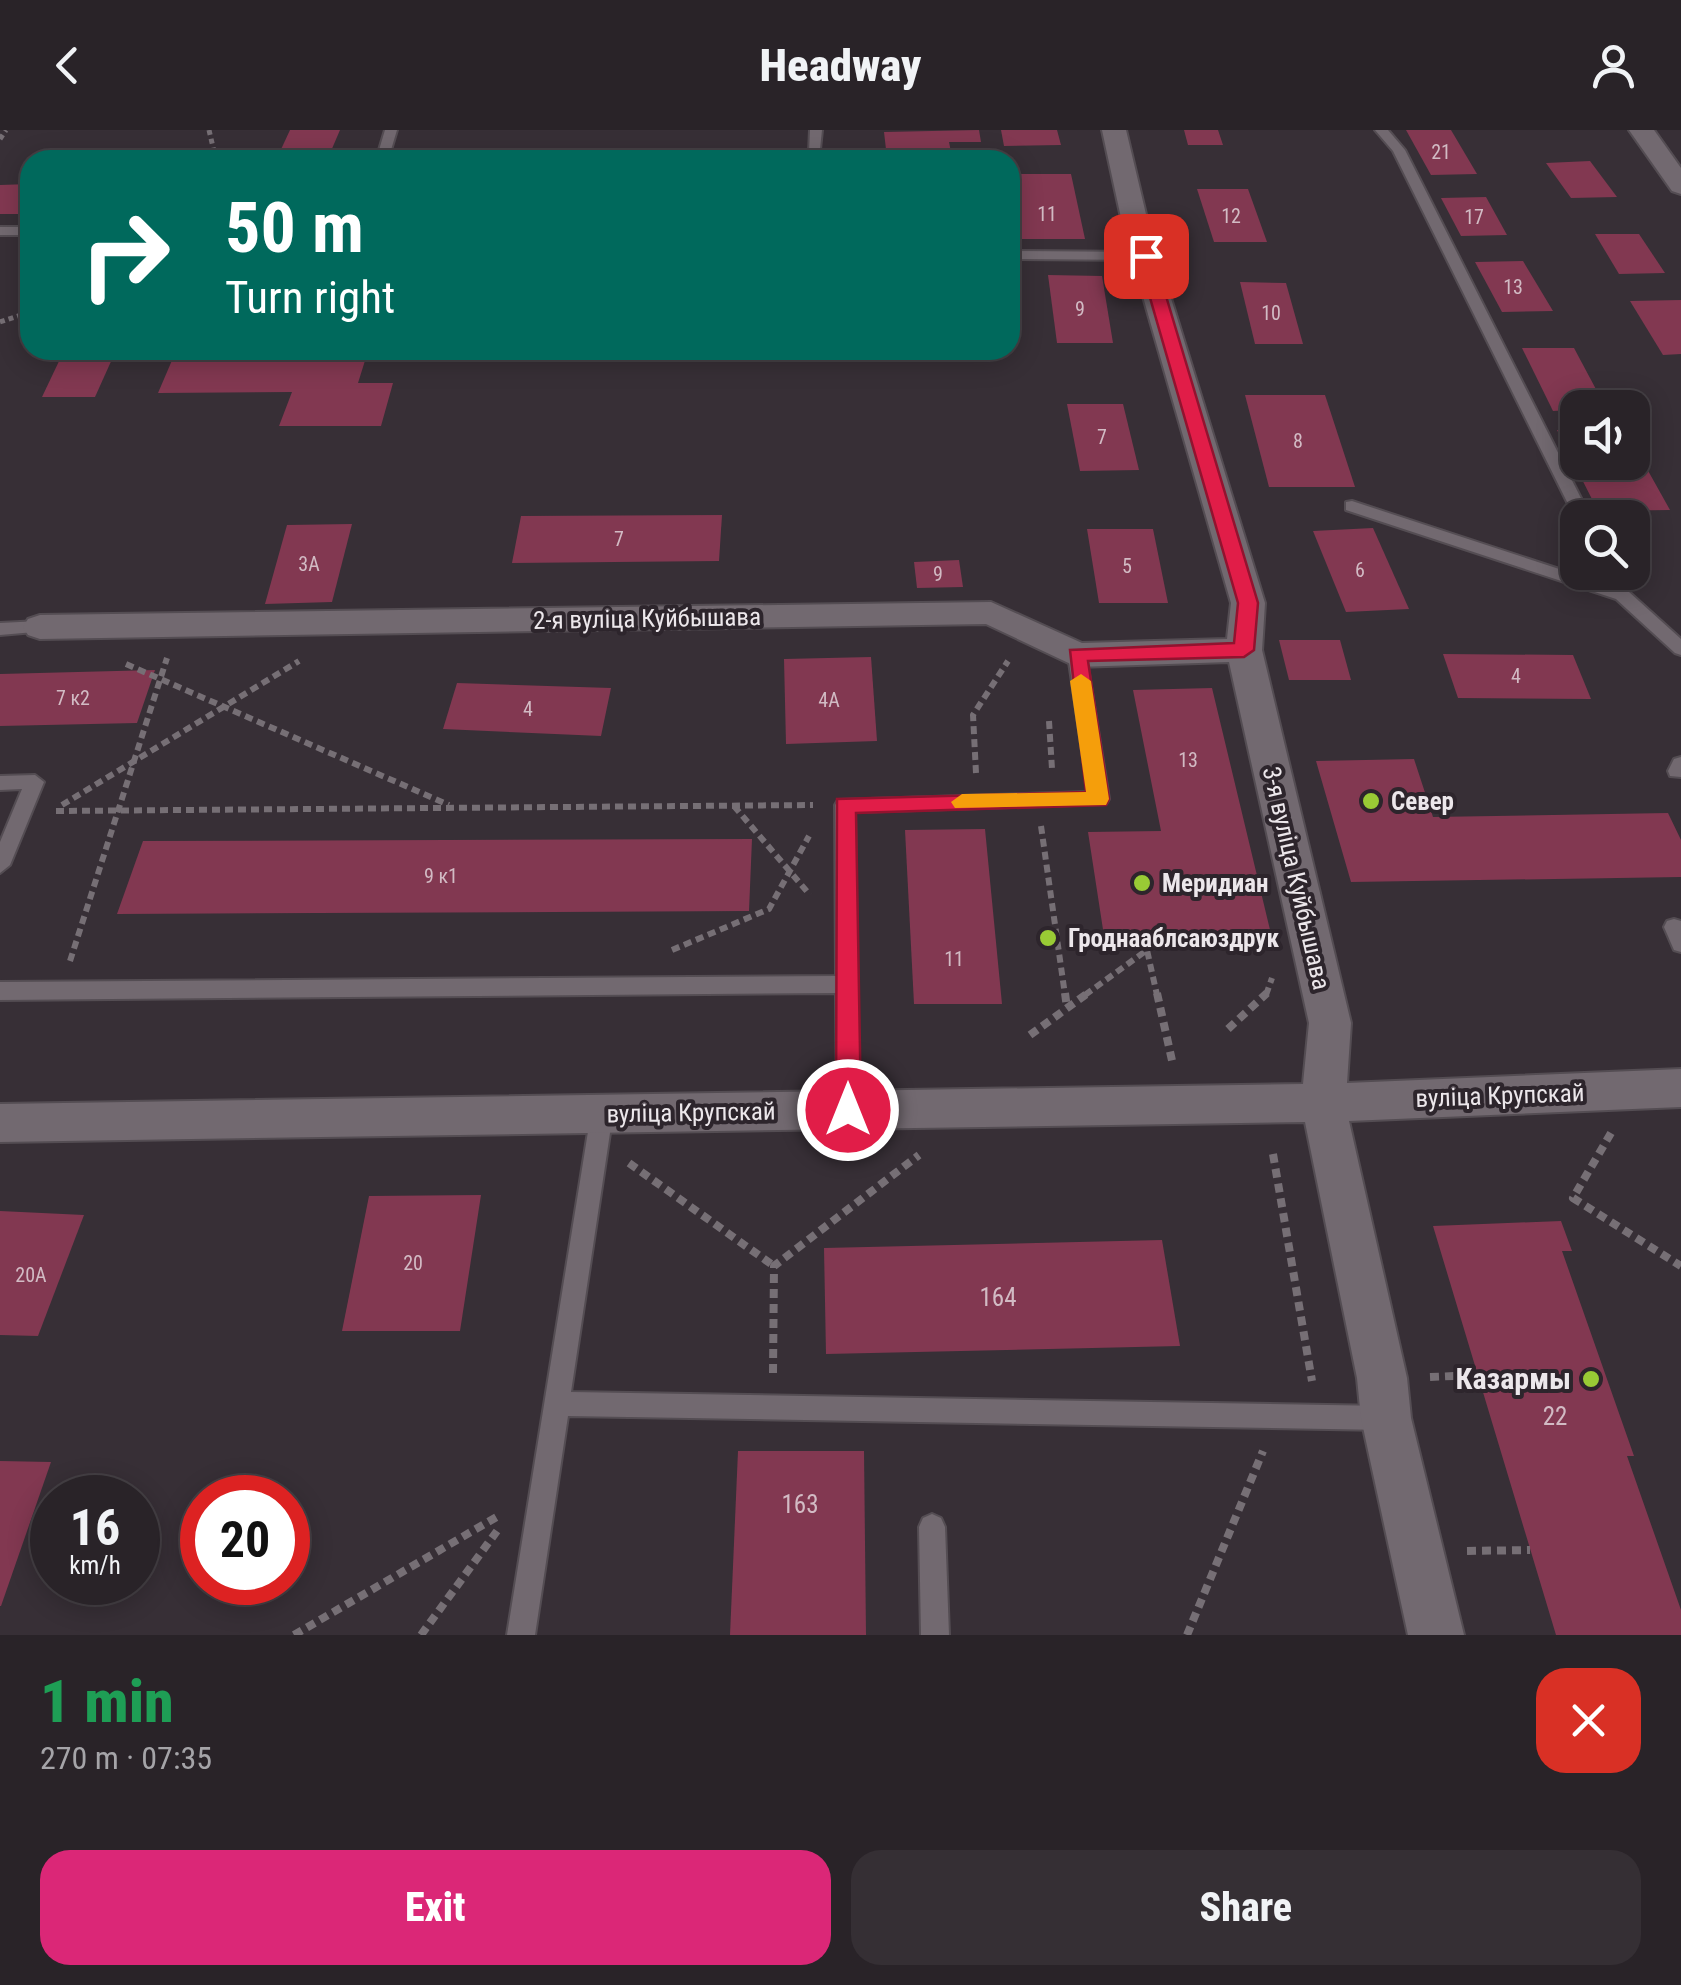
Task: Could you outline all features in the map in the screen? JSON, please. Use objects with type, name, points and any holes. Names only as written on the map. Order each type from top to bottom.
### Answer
[{"type":"street","name":"3-я вуліца Куйбышава","points":[[1114,130],[1146,256],[1248,603],[1244,650],[1330,1023],[1323,1103],[1382,1378],[1386,1418],[1436,1635]]},
{"type":"street","points":[[1640,130],[1679,181]]},
{"type":"street","name":"2-я вуліца Куйбышава","points":[[40,626],[991,614],[1077,655],[1244,650]]},
{"type":"street","name":"вуліца Крупскай","points":[[0,1123],[1323,1103],[1681,1088]]},
{"type":"lane","points":[[1381,130],[1399,150],[1574,500]]},
{"type":"lane","points":[[1020,255],[1146,256]]},
{"type":"lane","points":[[1352,506],[1622,595]]},
{"type":"lane","points":[[1619,590],[1681,649]]},
{"type":"lane","points":[[0,628],[40,626]]},
{"type":"lane","points":[[848,1110],[848,937],[836,805],[1098,799],[1077,655]]},
{"type":"lane","points":[[0,783],[34,782],[0,865]]},
{"type":"lane","points":[[0,991],[848,984]]},
{"type":"lane","points":[[521,1635],[602,1113]]},
{"type":"lane","points":[[557,1404],[1386,1418]]},
{"type":"lane","points":[[932,1527],[935,1635]]},
{"type":"path","points":[[0,140],[6,130]]},
{"type":"path","points":[[364,622],[52,811],[836,805]]},
{"type":"path","points":[[61,990],[178,625]]},
{"type":"path","points":[[977,802],[973,715],[1028,631]]},
{"type":"path","points":[[109,656],[454,808]]},
{"type":"path","points":[[1048,714],[1046,800],[1066,1008]]},
{"type":"path","points":[[734,805],[848,937]]},
{"type":"path","points":[[661,955],[769,909],[789,872],[836,805]]},
{"type":"path","points":[[1228,1028],[1267,994],[1282,948],[1311,939]]},
{"type":"path","points":[[1030,1035],[1146,950],[1182,1105]]},
{"type":"path","points":[[1636,1090],[1573,1198],[1681,1266]]},
{"type":"path","points":[[1273,1154],[1318,1417]]},
{"type":"path","points":[[774,1266],[919,1155]]},
{"type":"path","points":[[620,1157],[774,1266]]},
{"type":"path","points":[[773,1408],[774,1266]]},
{"type":"path","points":[[1187,1635],[1276,1419]]},
{"type":"path","points":[[294,1635],[514,1507],[421,1635]]},
{"type":"path","points":[[1419,1552],[1530,1550]]},
{"type":"building","points":[[290,130],[340,130],[331,150],[281,150]]},
{"type":"building","points":[[979,130],[981,142],[949,142],[951,150],[886,150],[884,132]]},
{"type":"building","points":[[1001,130],[1057,130],[1061,145],[1004,146]]},
{"type":"building","points":[[1184,130],[1218,130],[1223,145],[1188,145]]},
{"type":"building","points":[[1406,130],[1451,130],[1477,174],[1431,175]]},
{"type":"building","points":[[1590,161],[1617,197],[1571,198],[1546,163]]},
{"type":"building","points":[[1020,174],[1071,174],[1085,239],[1020,239]]},
{"type":"building","points":[[20,184],[20,214],[0,214],[0,185]]},
{"type":"building","points":[[1197,189],[1248,189],[1267,242],[1214,242]]},
{"type":"building","points":[[1486,197],[1507,235],[1461,236],[1441,198]]},
{"type":"building","points":[[1595,234],[1639,234],[1665,273],[1619,274]]},
{"type":"building","points":[[1523,261],[1553,311],[1502,312],[1475,262]]},
{"type":"building","points":[[1048,275],[1102,276],[1113,343],[1057,343]]},
{"type":"building","points":[[1240,282],[1286,283],[1303,344],[1255,344]]},
{"type":"building","points":[[1681,300],[1681,354],[1663,355],[1630,301]]},
{"type":"building","points":[[1522,348],[1574,348],[1596,390],[1560,390],[1560,411],[1553,411]]},
{"type":"building","points":[[60,360],[112,360],[95,397],[42,397]]},
{"type":"building","points":[[172,360],[365,360],[358,383],[393,383],[381,426],[279,426],[292,392],[158,393]]},
{"type":"building","points":[[1245,395],[1325,395],[1355,487],[1269,487]]},
{"type":"building","points":[[1067,404],[1123,404],[1139,470],[1080,471]]},
{"type":"building","points":[[1650,474],[1670,510],[1650,510],[1650,500],[1592,500],[1582,480],[1650,480]]},
{"type":"building","points":[[722,515],[719,561],[512,563],[521,516]]},
{"type":"building","points":[[352,524],[332,602],[265,604],[287,525]]},
{"type":"building","points":[[1373,528],[1409,609],[1346,612],[1313,531]]},
{"type":"building","points":[[1087,529],[1153,529],[1168,603],[1099,603]]},
{"type":"building","points":[[959,560],[963,587],[917,588],[914,562]]},
{"type":"building","points":[[1279,640],[1340,640],[1351,680],[1289,680]]},
{"type":"building","points":[[1443,654],[1573,655],[1591,699],[1458,698]]},
{"type":"building","points":[[871,657],[877,741],[786,744],[784,659]]},
{"type":"building","points":[[155,670],[137,723],[0,726],[0,674]]},
{"type":"building","points":[[457,683],[611,688],[601,736],[443,729]]},
{"type":"building","points":[[1212,688],[1271,934],[1104,936],[1088,832],[1161,831],[1133,690]]},
{"type":"building","points":[[1414,759],[1433,817],[1668,813],[1681,840],[1681,877],[1351,882],[1316,761]]},
{"type":"building","points":[[985,829],[1002,1004],[914,1004],[905,830]]},
{"type":"building","points":[[752,839],[749,911],[117,914],[143,841]]},
{"type":"building","points":[[481,1195],[460,1331],[342,1331],[369,1196]]},
{"type":"building","points":[[0,1211],[84,1215],[38,1336],[0,1335]]},
{"type":"building","points":[[1561,1221],[1572,1251],[1562,1251],[1634,1456],[1627,1456],[1681,1610],[1681,1635],[1556,1635],[1433,1226]]},
{"type":"building","points":[[1162,1240],[1180,1346],[826,1354],[824,1248]]},
{"type":"building","points":[[738,1451],[864,1451],[866,1635],[730,1635]]},
{"type":"building","points":[[0,1461],[51,1462],[46,1475],[30,1475],[30,1522],[0,1606]]},
{"type":"slow traffic","points":[[962,802],[1098,799],[1081,681]]},
{"type":"place","name":"Север","points":[[1371,801]]},
{"type":"place","name":"Меридиан","points":[[1142,883]]},
{"type":"place","name":"Гроднааблсаюздрук","points":[[1048,938]]},
{"type":"place","name":"Казармы","points":[[1591,1379]]},
{"type":"route","points":[[848,1110],[845,805],[1098,799],[1077,655],[1244,650],[1248,603],[1146,256]]}]
